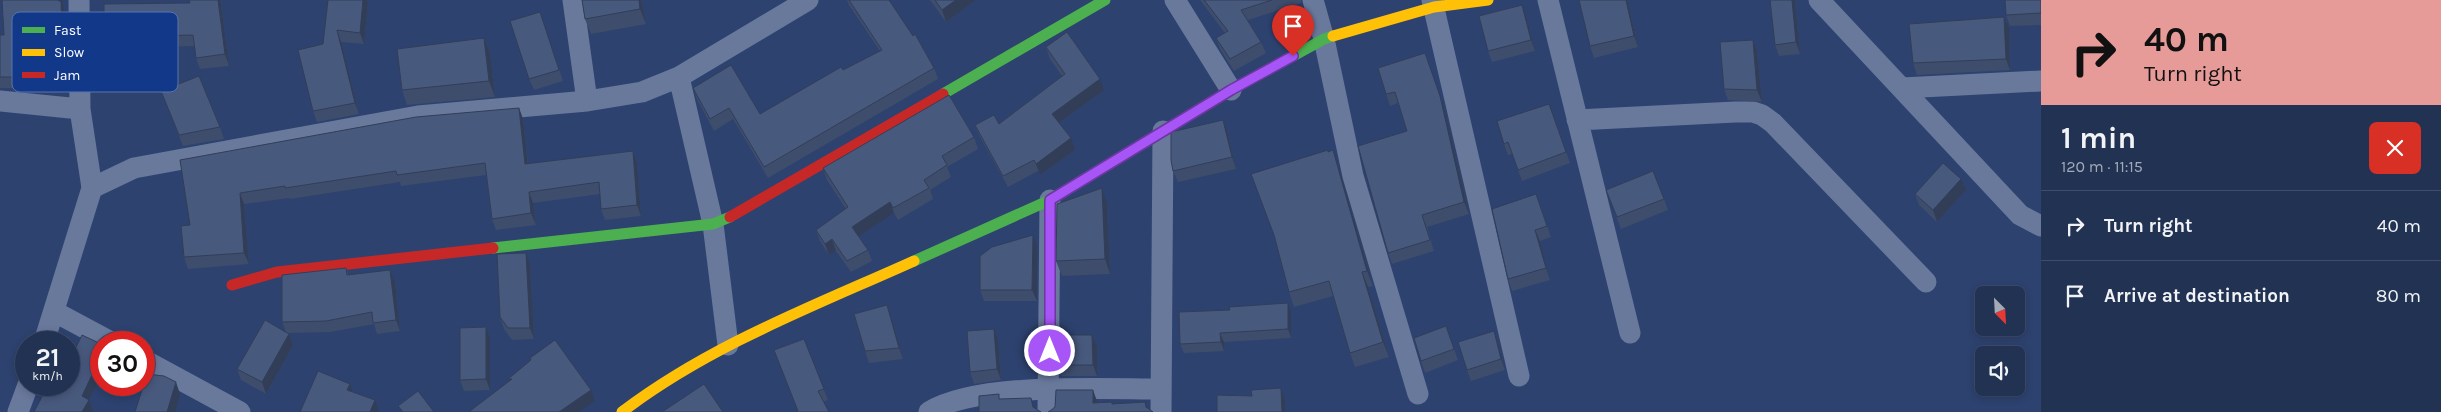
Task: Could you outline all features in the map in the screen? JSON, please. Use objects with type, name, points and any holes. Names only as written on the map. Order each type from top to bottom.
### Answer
[{"type":"street","points":[[573,0],[587,101]]},
{"type":"street","points":[[92,188],[134,168],[418,116],[587,101],[642,92],[679,77],[808,0]]},
{"type":"street","points":[[232,285],[277,272],[713,224],[734,216],[1105,0]]},
{"type":"street","points":[[1175,0],[1231,90]]},
{"type":"street","points":[[1313,0],[1324,39],[1353,176],[1418,394]]},
{"type":"street","points":[[622,412],[647,393],[728,345],[1050,200],[1231,90],[1324,39],[1433,4],[1488,0]]},
{"type":"street","points":[[1548,0],[1630,333]]},
{"type":"street","points":[[1819,0],[2020,215],[2041,226]]},
{"type":"street","points":[[1433,4],[1519,376]]},
{"type":"street","points":[[679,77],[713,224],[728,345]]},
{"type":"street","points":[[1902,88],[2041,81]]},
{"type":"street","points":[[48,331],[92,188],[80,109],[80,92]]},
{"type":"street","points":[[0,100],[80,109]]},
{"type":"street","points":[[1577,120],[1736,112],[1762,115],[1773,123],[1926,282]]},
{"type":"street","points":[[1161,412],[1163,131]]},
{"type":"street","points":[[1048,412],[1050,200]]},
{"type":"street","points":[[55,312],[90,331]]},
{"type":"street","points":[[155,366],[240,412]]},
{"type":"street","points":[[928,412],[950,401],[962,398],[1049,389],[1161,388]]},
{"type":"street","points":[[18,412],[24,396]]},
{"type":"building","points":[[2,0],[61,1],[61,12],[12,12],[12,77],[0,77],[0,35],[4,35]]},
{"type":"building","points":[[189,0],[218,0],[225,54],[196,58],[193,35],[178,35],[178,12],[104,12],[104,4],[190,3]]},
{"type":"building","points":[[328,0],[363,0],[360,33],[337,30],[355,103],[313,111],[298,50],[323,44]]},
{"type":"building","points":[[582,0],[639,0],[640,9],[585,19]]},
{"type":"building","points":[[849,0],[889,0],[913,36],[915,34],[934,68],[764,167],[729,108],[710,119],[693,88],[731,65],[760,114],[841,67],[843,70],[882,50]]},
{"type":"building","points":[[935,0],[956,0],[942,10]]},
{"type":"building","points":[[1204,0],[1272,0],[1241,10],[1261,42],[1230,59],[1216,38],[1228,31]]},
{"type":"building","points":[[1579,0],[1626,0],[1634,36],[1590,46]]},
{"type":"building","points":[[1770,0],[1792,0],[1796,42],[1775,45]]},
{"type":"building","points":[[2005,0],[2041,0],[2041,13],[2006,15]]},
{"type":"building","points":[[1522,5],[1531,40],[1488,51],[1479,16]]},
{"type":"building","points":[[540,12],[559,70],[529,79],[510,21]]},
{"type":"building","points":[[2004,17],[2006,59],[1913,63],[1909,24]]},
{"type":"building","points":[[1067,32],[1100,79],[1052,114],[1071,138],[1036,164],[1034,160],[1003,176],[975,125],[994,115],[999,124],[1065,74],[1046,47]]},
{"type":"building","points":[[484,38],[489,81],[402,90],[397,49]]},
{"type":"building","points":[[1753,40],[1757,90],[1724,89],[1720,42]]},
{"type":"building","points":[[1425,53],[1440,96],[1464,202],[1422,215],[1430,240],[1388,253],[1358,146],[1407,131],[1395,92],[1386,94],[1378,68]]},
{"type":"building","points":[[199,76],[220,127],[179,135],[161,92],[178,92],[178,84]]},
{"type":"building","points":[[949,95],[974,137],[942,156],[947,165],[924,180],[929,188],[893,208],[890,202],[852,227],[868,250],[847,261],[832,239],[825,244],[816,230],[848,207],[823,168]]},
{"type":"building","points":[[1549,104],[1566,152],[1518,170],[1508,142],[1504,144],[1497,121]]},
{"type":"building","points":[[519,108],[525,164],[633,151],[637,205],[601,209],[599,182],[529,192],[531,213],[492,219],[485,163],[397,175],[396,171],[240,193],[244,253],[184,257],[181,226],[190,225],[180,160],[416,117]]},
{"type":"building","points":[[1223,120],[1232,157],[1173,171],[1171,132]]},
{"type":"building","points":[[1328,150],[1328,152],[1333,150],[1367,271],[1362,272],[1383,342],[1350,353],[1329,281],[1289,292],[1274,235],[1251,174]]},
{"type":"building","points":[[1943,163],[1961,179],[1933,210],[1915,194]]},
{"type":"building","points":[[1653,171],[1664,199],[1617,217],[1606,190]]},
{"type":"building","points":[[1102,188],[1105,259],[1056,261],[1057,204]]},
{"type":"building","points":[[1536,194],[1547,226],[1535,230],[1546,268],[1508,279],[1492,209]]},
{"type":"building","points":[[1033,235],[1032,290],[980,290],[980,256],[992,247]]},
{"type":"building","points":[[526,253],[530,328],[508,328],[500,317],[497,254]]},
{"type":"building","points":[[346,268],[347,275],[390,270],[396,320],[373,323],[372,312],[326,321],[282,322],[282,275]]},
{"type":"building","points":[[1288,303],[1288,329],[1220,333],[1221,342],[1180,344],[1179,312],[1230,310],[1229,307]]},
{"type":"building","points":[[887,305],[899,348],[865,351],[854,314]]},
{"type":"building","points":[[265,320],[289,334],[262,382],[237,369]]},
{"type":"building","points":[[1446,326],[1454,349],[1421,361],[1414,338]]},
{"type":"building","points":[[486,327],[486,379],[460,380],[460,328]]},
{"type":"building","points":[[994,329],[997,369],[970,372],[967,331]]},
{"type":"building","points":[[1494,331],[1501,359],[1467,370],[1458,342]]},
{"type":"building","points":[[82,335],[90,339],[90,379],[82,396],[89,400],[82,412],[34,412],[42,396],[80,396],[80,339]]},
{"type":"building","points":[[1057,335],[1092,335],[1093,365],[1057,365]]},
{"type":"building","points":[[804,339],[824,389],[818,391],[829,412],[796,412],[798,411],[774,350]]},
{"type":"building","points":[[555,340],[591,390],[559,412],[470,411],[512,379],[508,379],[531,360],[530,358]]},
{"type":"building","points":[[318,371],[350,384],[347,390],[375,400],[370,412],[300,412]]},
{"type":"building","points":[[155,375],[164,376],[176,382],[167,412],[135,412],[140,396],[155,396]]},
{"type":"building","points":[[704,384],[723,412],[662,412]]},
{"type":"building","points":[[1281,388],[1282,412],[1217,412],[1217,395],[1252,396],[1251,390]]},
{"type":"building","points":[[1056,390],[1093,390],[1093,403],[1145,402],[1146,407],[1153,412],[1048,412],[1055,407]]},
{"type":"building","points":[[418,391],[434,412],[403,412],[398,406]]},
{"type":"building","points":[[999,394],[999,399],[1031,398],[1033,407],[1041,412],[979,412],[979,396]]},
{"type":"traffic: fast","points":[[943,94],[1105,0]]},
{"type":"traffic: fast","points":[[914,261],[1050,200],[1231,90],[1324,39],[1333,36]]},
{"type":"traffic: fast","points":[[493,248],[713,224],[730,217]]},
{"type":"traffic: slow","points":[[1333,36],[1434,7],[1488,0]]},
{"type":"traffic: slow","points":[[622,412],[691,366],[727,347],[764,328],[914,261]]},
{"type":"traffic: jam","points":[[730,217],[943,94]]},
{"type":"traffic: jam","points":[[232,285],[277,272],[493,248]]},
{"type":"route","points":[[1050,351],[1050,200],[1231,90],[1293,56]]}]
